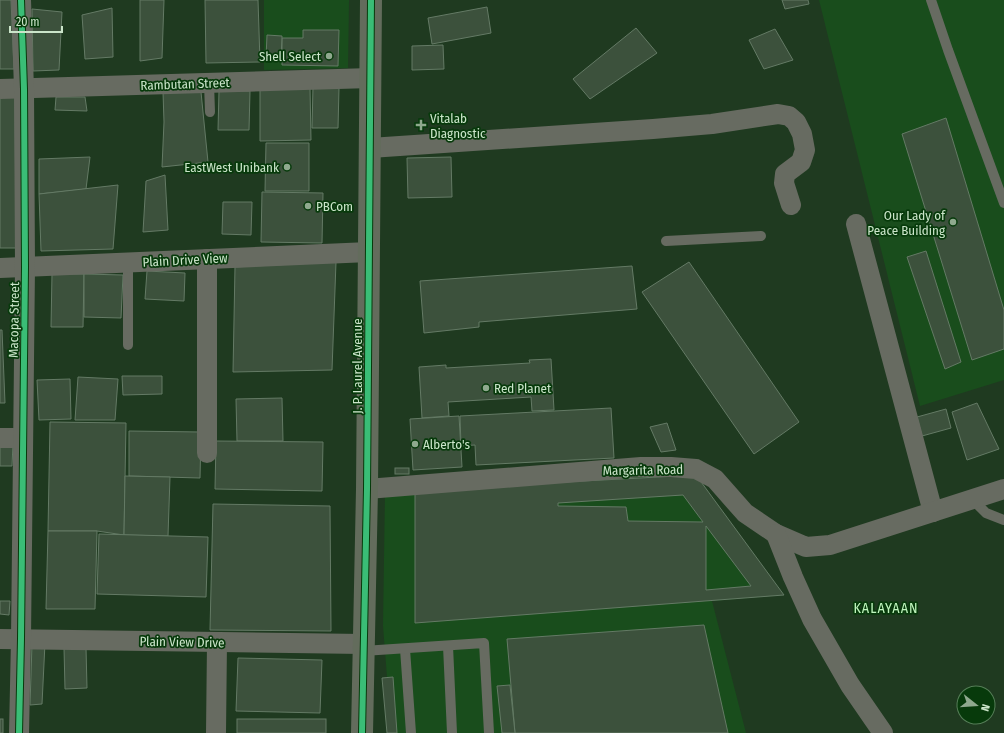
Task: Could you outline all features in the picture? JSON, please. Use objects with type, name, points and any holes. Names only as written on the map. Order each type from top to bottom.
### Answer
[{"type":"main road","name":"J. P. Laurel Avenue","points":[[362,733],[367,489],[372,0]]},
{"type":"street","name":"Macopa Street","points":[[19,733],[25,267],[24,89],[21,0]]},
{"type":"street","name":"Rambutan Street","points":[[0,89],[371,78]]},
{"type":"street","points":[[370,148],[653,129],[712,124],[778,114],[789,116],[796,122],[802,134],[805,150],[801,162],[785,174],[784,183],[791,206]]},
{"type":"street","points":[[856,224],[932,512]]},
{"type":"street","name":"Plain Drive View","points":[[0,268],[369,252]]},
{"type":"street","points":[[207,259],[207,453]]},
{"type":"street","points":[[0,438],[23,438]]},
{"type":"street","name":"Margarita Road","points":[[367,489],[641,467],[696,469],[715,479],[745,513],[776,534],[806,547],[830,545],[1004,489]]},
{"type":"street","points":[[776,534],[812,619],[850,685],[883,733]]},
{"type":"street","name":"Plain View Drive","points":[[0,639],[217,642],[363,648]]},
{"type":"street","points":[[216,733],[217,642]]},
{"type":"lane","points":[[931,0],[1004,203]]},
{"type":"lane","points":[[210,83],[210,112]]},
{"type":"lane","points":[[666,241],[761,236]]},
{"type":"lane","points":[[128,262],[128,345]]},
{"type":"lane","points":[[972,499],[986,513],[1004,520]]},
{"type":"lane","points":[[363,648],[405,649],[484,643],[489,733]]},
{"type":"lane","points":[[448,646],[452,733]]},
{"type":"lane","points":[[405,649],[411,733]]},
{"type":"shaded area","points":[[264,0],[349,0],[348,68],[264,70]]},
{"type":"shaded area","points":[[819,0],[1004,0],[1004,380],[920,406]]},
{"type":"shaded area","points":[[696,475],[784,595],[712,601],[746,733],[387,733],[382,678],[387,677],[383,626],[385,492],[615,477]]},
{"type":"building","points":[[0,0],[11,0],[14,69],[0,69]]},
{"type":"building","points":[[140,0],[164,0],[162,58],[140,61]]},
{"type":"building","points":[[205,0],[258,0],[260,62],[206,63]]},
{"type":"building","points":[[782,0],[808,0],[809,4],[785,9]]},
{"type":"building","points":[[487,7],[491,33],[432,44],[428,18]]},
{"type":"building","points":[[112,8],[113,57],[85,59],[82,15]]},
{"type":"building","points":[[32,9],[62,12],[59,70],[33,71]]},
{"type":"building","points":[[636,28],[657,53],[590,99],[573,79]]},
{"type":"building","points":[[775,29],[793,60],[764,69],[749,40]]},
{"type":"building","points":[[303,30],[339,30],[338,66],[282,65],[282,38],[303,38]]},
{"type":"building","points":[[267,35],[282,36],[281,59],[266,58]]},
{"type":"building","points":[[443,45],[444,69],[412,70],[412,46]]},
{"type":"building","points":[[313,87],[339,88],[338,128],[312,128]]},
{"type":"building","points":[[310,88],[311,140],[260,141],[260,89]]},
{"type":"building","points":[[219,91],[250,91],[249,130],[218,130]]},
{"type":"building","points":[[163,92],[201,92],[208,162],[162,167],[164,122]]},
{"type":"building","points":[[15,96],[16,248],[0,248],[0,97]]},
{"type":"building","points":[[56,97],[85,97],[87,111],[55,110]]},
{"type":"building","name":"Our Lady of Peace Building","points":[[946,118],[1004,310],[1004,349],[972,360],[902,134]]},
{"type":"building","points":[[266,143],[309,143],[309,191],[265,191]]},
{"type":"building","points":[[90,157],[86,189],[39,194],[39,159]]},
{"type":"building","points":[[451,157],[452,197],[408,198],[407,158]]},
{"type":"building","points":[[165,175],[168,230],[143,232],[146,181]]},
{"type":"building","points":[[118,185],[113,249],[41,251],[39,194]]},
{"type":"building","points":[[262,192],[323,193],[322,243],[261,242]]},
{"type":"building","points":[[223,202],[252,202],[251,235],[222,234]]},
{"type":"building","points":[[926,251],[961,362],[945,369],[907,257]]},
{"type":"building","points":[[336,262],[332,370],[233,372],[235,267]]},
{"type":"building","points":[[689,262],[799,422],[754,454],[642,292]]},
{"type":"building","points":[[632,266],[637,309],[479,322],[479,327],[424,333],[420,281]]},
{"type":"building","points":[[147,271],[185,273],[184,301],[145,299]]},
{"type":"building","points":[[52,274],[84,274],[83,327],[51,327]]},
{"type":"building","points":[[84,274],[123,275],[121,318],[84,317]]},
{"type":"building","points":[[0,330],[2,330],[5,403],[0,403]]},
{"type":"building","name":"Red Planet","points":[[551,359],[554,410],[532,411],[531,397],[448,402],[449,416],[422,418],[419,367],[446,365],[446,368],[530,363],[529,360]]},
{"type":"building","points":[[122,376],[162,376],[162,394],[123,395]]},
{"type":"building","points":[[78,377],[118,379],[115,420],[75,420]]},
{"type":"building","points":[[70,379],[71,419],[39,420],[37,380]]},
{"type":"building","points":[[282,398],[283,441],[237,441],[236,399]]},
{"type":"building","points":[[977,403],[999,449],[967,460],[952,412]]},
{"type":"building","points":[[611,408],[614,458],[476,465],[475,445],[461,446],[460,416]]},
{"type":"building","points":[[946,409],[951,428],[922,436],[917,417]]},
{"type":"building","points":[[459,416],[462,467],[413,470],[410,419]]},
{"type":"building","points":[[50,422],[126,423],[124,535],[97,531],[48,531]]},
{"type":"building","points":[[667,423],[676,450],[661,452],[650,427]]},
{"type":"building","points":[[129,431],[201,432],[200,478],[129,476]]},
{"type":"building","points":[[216,441],[323,442],[322,491],[215,489]]},
{"type":"building","points":[[0,442],[13,443],[12,466],[0,466]]},
{"type":"building","points":[[395,468],[409,468],[409,474],[395,474]]},
{"type":"building","points":[[696,475],[784,595],[415,623],[415,490]],"holes":[[[683,495],[703,522],[628,521],[626,507],[558,506],[558,503]],[[706,526],[751,586],[706,590]]]},
{"type":"building","points":[[125,476],[170,477],[168,536],[124,535]]},
{"type":"building","points":[[213,504],[330,506],[331,631],[210,630]]},
{"type":"building","points":[[48,531],[97,531],[95,609],[46,609]]},
{"type":"building","points":[[99,534],[208,537],[206,597],[97,594]]},
{"type":"building","points":[[0,601],[10,601],[9,615],[0,614]]},
{"type":"building","points":[[704,625],[728,733],[515,733],[507,639]]},
{"type":"building","points":[[45,643],[42,704],[30,705],[32,644]]},
{"type":"building","points":[[64,648],[86,648],[87,688],[65,689]]},
{"type":"building","points":[[238,658],[322,660],[320,713],[236,711]]},
{"type":"building","points":[[393,677],[397,733],[387,733],[382,678]]},
{"type":"building","points":[[510,685],[515,733],[502,733],[497,686]]},
{"type":"building","points":[[0,719],[3,719],[3,733],[0,733]]},
{"type":"building","points":[[237,719],[326,719],[326,733],[237,733]]},
{"type":"cycle path","points":[[19,733],[25,267],[24,89],[21,0]]},
{"type":"cycle path","points":[[362,733],[367,489],[371,0]]},
{"type":"place","name":"Shell Select","points":[[329,56]]},
{"type":"place","name":"Vitalab Diagnostic","points":[[421,125]]},
{"type":"place","name":"EastWest Unibank","points":[[287,167]]},
{"type":"place","name":"PBCom","points":[[308,206]]},
{"type":"place","name":"Our Lady of Peace Building","points":[[953,222]]},
{"type":"place","name":"Red Planet","points":[[486,388]]},
{"type":"place","name":"Alberto's","points":[[415,444]]},
{"type":"district","name":"KALAYAAN","points":[[886,608]]}]
